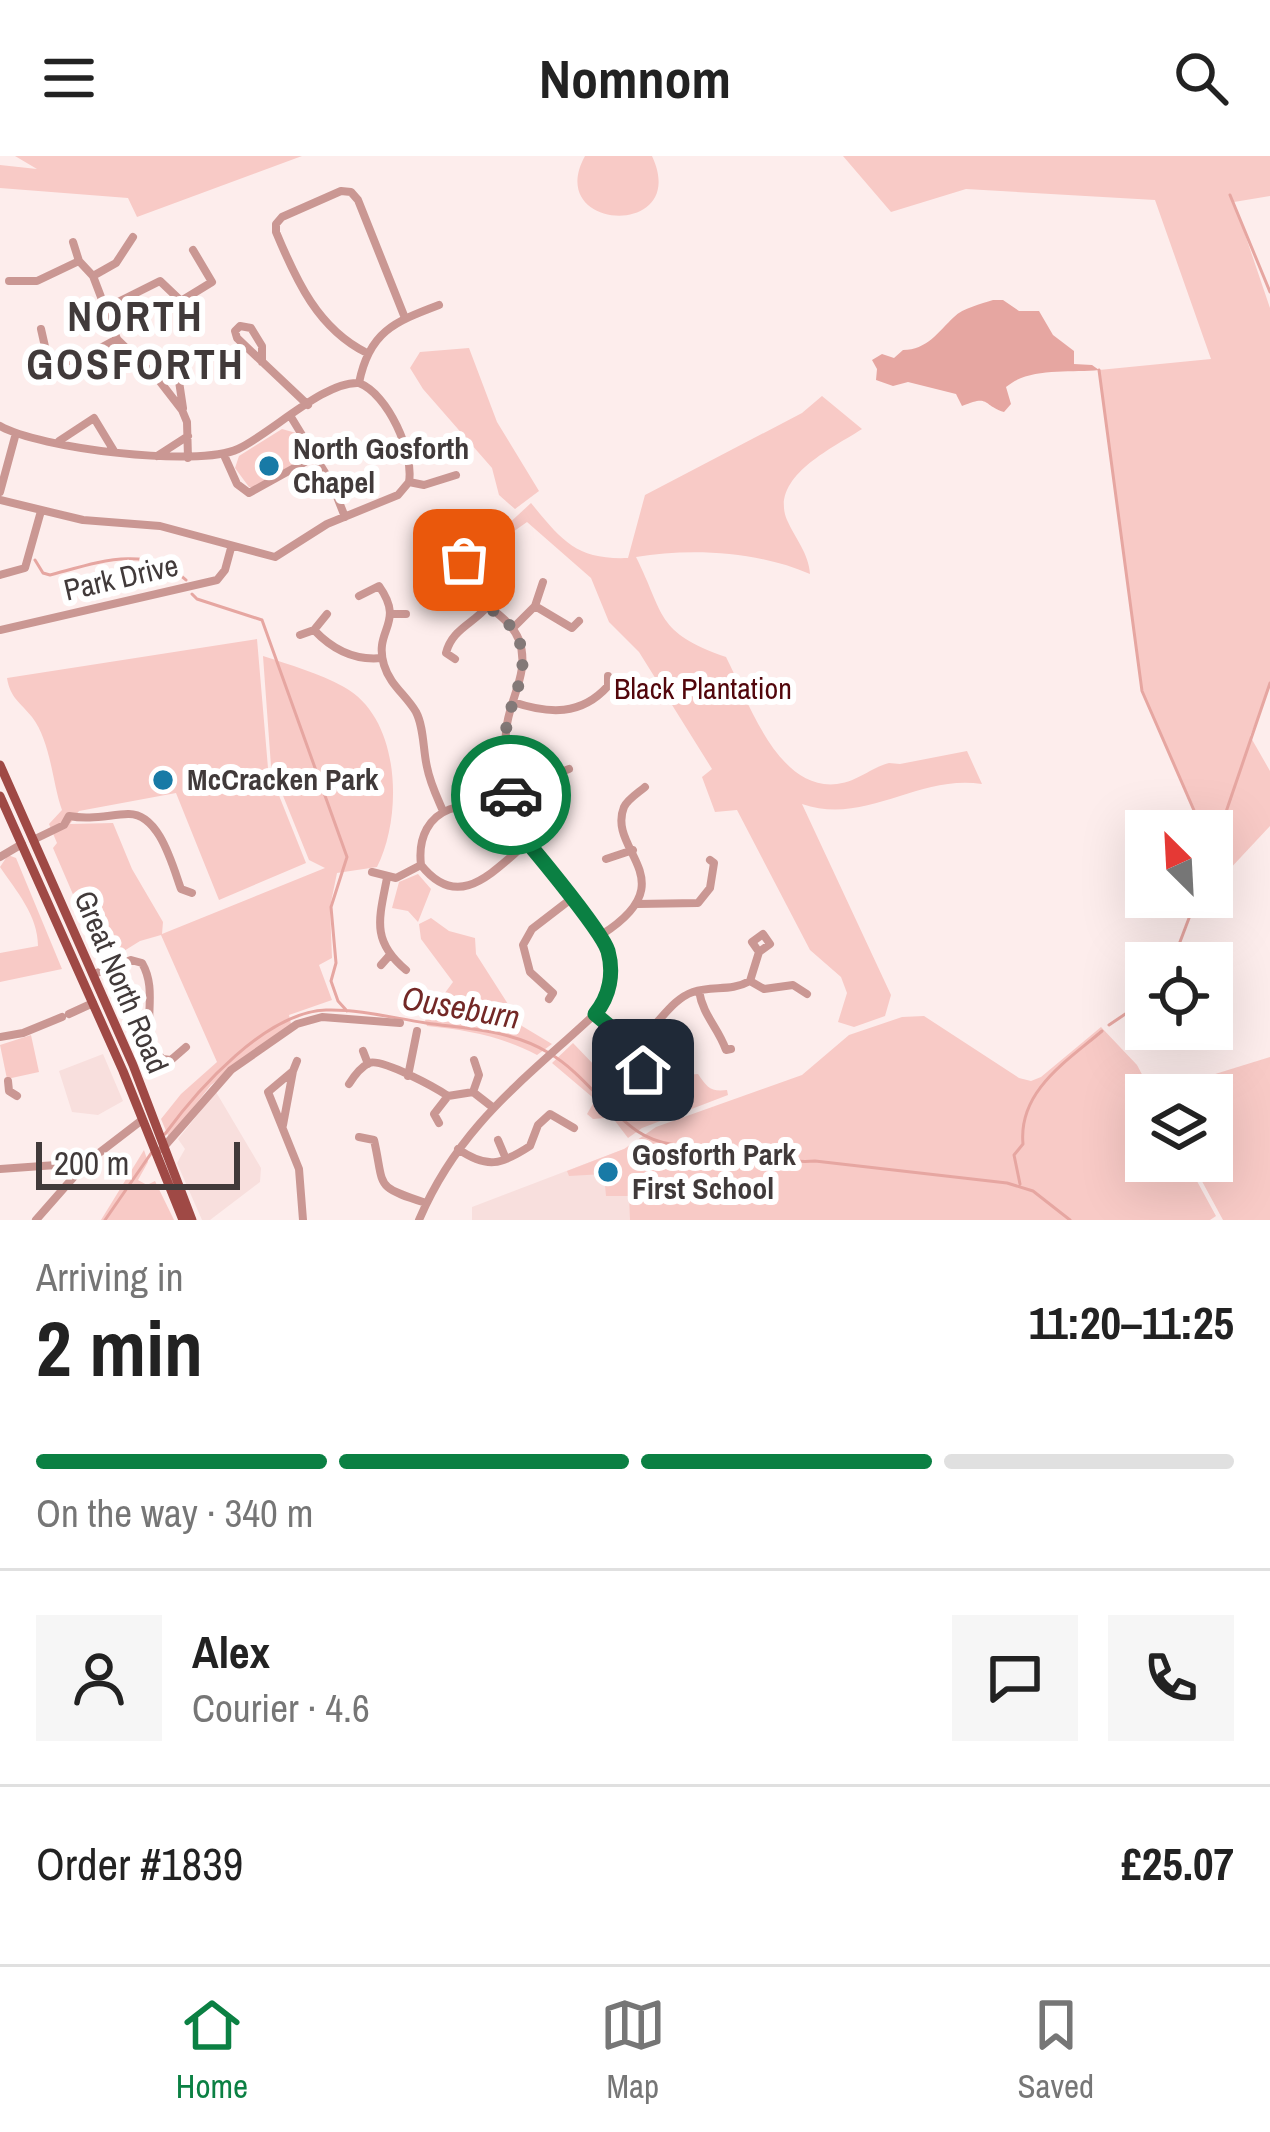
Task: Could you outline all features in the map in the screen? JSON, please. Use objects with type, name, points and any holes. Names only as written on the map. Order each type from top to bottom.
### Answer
[{"type":"main road","name":"Great North Road","points":[[0,765],[93,1003],[154,1139]]},
{"type":"main road","name":"Great North Road","points":[[0,796],[94,974],[133,1065],[154,1139],[188,1220]]},
{"type":"street","points":[[367,353],[334,329],[305,295],[275,224],[282,217],[341,191],[351,192],[405,318]]},
{"type":"street","points":[[93,276],[116,263],[133,237]]},
{"type":"street","points":[[73,242],[79,261],[93,276],[117,339],[182,410]]},
{"type":"street","points":[[106,308],[152,282],[166,285],[181,302],[212,281],[193,250]]},
{"type":"street","points":[[9,281],[37,281],[79,261]]},
{"type":"street","points":[[359,383],[367,353],[391,325],[439,305]]},
{"type":"street","points":[[262,362],[262,346],[251,328],[240,326],[236,338],[308,406]]},
{"type":"street","points":[[41,328],[46,351],[64,362],[117,339]]},
{"type":"street","points":[[158,379],[177,368],[188,458]]},
{"type":"street","points":[[0,426],[115,452],[188,458],[224,454],[336,388],[359,383],[372,388],[384,406],[410,463],[409,482],[398,495],[345,517],[275,557],[142,522],[83,520],[41,511],[0,496],[16,433]]},
{"type":"street","points":[[291,417],[345,517]]},
{"type":"street","points":[[58,442],[94,418],[115,452]]},
{"type":"street","points":[[156,457],[188,436]]},
{"type":"street","points":[[224,454],[237,484],[249,493],[314,457]]},
{"type":"street","points":[[409,482],[424,485],[455,475]]},
{"type":"street","points":[[0,575],[25,568],[41,511]]},
{"type":"street","name":"Park Drive","points":[[0,629],[217,580],[231,548]]},
{"type":"street","points":[[479,553],[471,564],[468,585],[513,628],[522,666],[505,735],[511,798],[502,815]]},
{"type":"street","points":[[437,560],[451,556],[471,564]]},
{"type":"street","points":[[513,628],[535,606],[543,582]]},
{"type":"street","points":[[359,596],[380,586],[390,601],[392,614],[382,658],[392,682],[417,714],[430,782],[443,811]]},
{"type":"street","points":[[455,659],[446,653],[452,635],[488,606]]},
{"type":"street","points":[[535,606],[576,628]]},
{"type":"street","points":[[300,635],[314,630],[327,614]]},
{"type":"street","points":[[392,614],[406,614]]},
{"type":"street","points":[[442,629],[452,635]]},
{"type":"street","points":[[314,630],[336,649],[366,659],[382,658]]},
{"type":"street","points":[[514,702],[544,711],[571,710],[586,704],[608,681],[619,690]]},
{"type":"street","points":[[511,775],[553,775],[569,770]]},
{"type":"street","points":[[601,935],[629,916],[637,904],[640,874],[622,820],[624,807],[644,790]]},
{"type":"street","points":[[419,1220],[458,1149],[491,1106],[595,1014],[607,995],[609,955],[601,935],[526,843],[502,815],[477,807],[443,811],[430,819],[422,834],[421,866],[431,879],[464,888],[480,881],[526,843]]},
{"type":"street","points":[[0,857],[64,825],[69,816],[139,814],[157,830],[178,891],[192,892]]},
{"type":"street","points":[[606,859],[633,850]]},
{"type":"street","points":[[637,904],[698,903],[708,894],[715,863]]},
{"type":"street","points":[[372,872],[387,878],[421,866]]},
{"type":"street","points":[[387,878],[380,931],[389,956],[406,970]]},
{"type":"street","points":[[553,995],[530,972],[518,945],[571,899]]},
{"type":"street","points":[[595,1014],[620,1035],[632,1039],[648,1033],[677,1002],[699,991],[735,989],[750,982],[759,952]]},
{"type":"street","points":[[381,965],[389,956]]},
{"type":"street","points":[[94,974],[131,960],[142,963],[150,976],[147,1031],[153,1049],[162,1059],[171,1060],[187,1046]]},
{"type":"street","points":[[750,982],[764,989],[793,985],[807,994]]},
{"type":"street","points":[[699,991],[702,1011],[727,1051]]},
{"type":"street","points":[[0,1037],[23,1033],[93,1003]]},
{"type":"street","points":[[159,1152],[213,1087],[297,1024],[322,1017],[400,1023]]},
{"type":"street","points":[[408,1076],[417,1030]]},
{"type":"street","points":[[632,1039],[637,1059],[648,1073]]},
{"type":"street","points":[[363,1052],[368,1064]]},
{"type":"street","points":[[350,1084],[368,1064],[379,1062],[432,1084],[448,1096],[472,1092],[491,1106]]},
{"type":"street","points":[[283,1126],[295,1066],[268,1092],[299,1169],[303,1220]]},
{"type":"street","points":[[472,1092],[480,1066]]},
{"type":"street","points":[[434,1117],[448,1096]]},
{"type":"street","points":[[458,1149],[486,1164],[530,1147],[538,1125],[550,1114],[574,1128]]},
{"type":"street","points":[[36,1220],[86,1163],[142,1120]]},
{"type":"street","points":[[359,1137],[373,1132],[383,1184],[426,1203]]},
{"type":"street","points":[[498,1140],[506,1159]]},
{"type":"street","points":[[0,1169],[86,1163]]},
{"type":"shaded area","points":[[1003,300],[1019,311],[1039,311],[1053,335],[1074,351],[1074,364],[1099,370],[1026,376],[1006,387],[1011,404],[1004,412],[982,401],[962,406],[956,394],[908,382],[893,386],[876,380],[872,360],[882,354],[894,358],[903,350],[919,347],[958,314]]},
{"type":"shaded area","points":[[103,1054],[123,1101],[98,1115],[72,1112],[59,1071]]},
{"type":"shaded area","points":[[216,1092],[261,1168],[260,1182],[210,1220],[202,1220],[177,1163],[185,1149],[178,1139]]},
{"type":"shaded area","name":"Gosforth Park First School","points":[[624,1149],[706,1220],[472,1220],[472,1207]]},
{"type":"green space","points":[[15,156],[302,156],[137,217],[128,198],[0,188],[0,165],[37,169]]},
{"type":"green space","points":[[585,156],[652,156],[659,183],[652,202],[637,213],[617,216],[598,211],[583,200],[577,181]]},
{"type":"green space","points":[[843,156],[1270,156],[1270,196],[1234,202],[1270,308],[1270,687],[1250,736],[1270,771],[1270,826],[1233,866],[1233,810],[1194,810],[1142,691],[1099,370],[1211,359],[1155,200],[966,189],[891,212]]},
{"type":"green space","points":[[469,348],[497,422],[539,491],[515,509],[499,495],[492,468],[410,368],[420,352]]},
{"type":"green space","name":"Black Plantation","points":[[822,396],[862,429],[807,466],[787,490],[787,520],[810,574],[768,560],[724,554],[636,557],[665,619],[686,639],[726,657],[767,739],[797,773],[816,782],[837,784],[889,763],[967,751],[982,784],[935,786],[848,809],[802,804],[891,995],[885,1016],[854,1027],[838,1022],[847,993],[841,977],[810,950],[737,810],[715,812],[702,777],[712,769],[639,652],[609,622],[591,578],[527,522],[510,534],[505,527],[531,503],[572,546],[596,556],[628,558],[645,495],[802,413]]},
{"type":"green space","points":[[282,429],[296,433],[309,455],[256,488],[249,487],[235,468],[239,456]]},
{"type":"green space","points":[[257,639],[268,768],[306,863],[219,900],[176,793],[79,811],[70,824],[113,823],[132,869],[163,922],[162,934],[325,868],[309,860],[271,766],[263,656],[325,678],[363,702],[386,744],[392,770],[391,822],[377,867],[337,873],[330,907],[332,958],[319,965],[332,1000],[289,1015],[291,1024],[211,1085],[169,1138],[161,1119],[217,1062],[161,935],[140,941],[103,964],[53,848],[57,843],[49,824],[62,810],[43,738],[13,695],[7,678]]},
{"type":"green space","points":[[8,855],[16,858],[62,969],[0,982],[0,953],[38,946],[30,914],[0,867]]},
{"type":"green space","points":[[418,874],[431,889],[418,922],[408,911],[392,908],[399,882]]},
{"type":"green space","points":[[431,918],[449,931],[475,938],[476,954],[522,1026],[552,1044],[537,1055],[484,1035],[427,1026],[425,1020],[453,982],[421,939],[419,924]]},
{"type":"green space","points":[[924,1016],[1019,1078],[1031,1081],[1101,1027],[1142,1074],[1125,1074],[1125,1182],[1197,1182],[1216,1216],[1210,1220],[630,1220],[629,1196],[606,1196],[604,1174],[569,1176],[567,1171],[624,1149],[656,1127],[802,1075],[849,1035],[902,1017]]},
{"type":"green space","points":[[31,1035],[39,1072],[7,1079],[0,1045]]},
{"type":"green space","points":[[573,1043],[643,1116],[682,1104],[679,1081],[684,1075],[698,1074],[709,1088],[727,1090],[728,1095],[642,1128],[628,1138],[606,1109],[605,1118],[587,1114],[594,1102],[604,1107],[552,1063]]},
{"type":"green space","points":[[1270,1057],[1270,1220],[1223,1220],[1202,1182],[1233,1182],[1233,1074],[1215,1074]]},
{"type":"green space","points":[[144,1150],[148,1162],[138,1180],[147,1185],[155,1181],[174,1220],[101,1220]]},
{"type":"waterway","points":[[1230,195],[1270,292]]},
{"type":"waterway","points":[[1099,370],[1142,691],[1194,810]]},
{"type":"waterway","points":[[35,560],[50,575],[138,559],[171,569],[186,580]]},
{"type":"waterway","points":[[192,594],[262,620],[347,857],[331,907],[336,963],[331,981],[347,1011]]},
{"type":"waterway","points":[[1227,810],[1270,683]]},
{"type":"waterway","points":[[1180,942],[1189,918]]},
{"type":"waterway","name":"Ouseburn","points":[[165,1134],[215,1076],[257,1038],[303,1014],[351,1011],[489,1032],[535,1045],[573,1071],[637,1131],[662,1142],[1007,1183],[1033,1191],[1070,1220]]},
{"type":"waterway","points":[[1109,1025],[1125,1014]]},
{"type":"waterway","points":[[1020,1184],[1014,1155],[1023,1144],[1028,1108],[1060,1066],[1102,1031]]},
{"type":"waterway","name":"Ouseburn","points":[[105,1220],[152,1152]]},
{"type":"way so far","points":[[464,560],[471,564],[468,585],[513,628],[522,653],[521,681],[505,735],[511,795]]},
{"type":"place","name":"North Gosforth Chapel","points":[[269,466]]},
{"type":"place","name":"McCracken Park","points":[[163,780]]},
{"type":"place","name":"Gosforth Park First School","points":[[608,1172]]},
{"type":"district","name":"NORTH GOSFORTH","points":[[136,340]]},
{"type":"route","points":[[511,795],[502,815],[601,935],[611,975],[607,995],[595,1014],[632,1039],[643,1070]]}]
